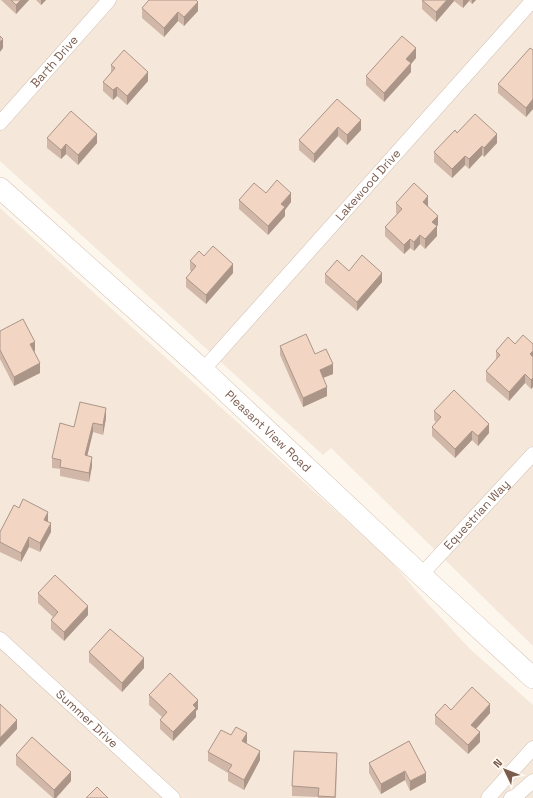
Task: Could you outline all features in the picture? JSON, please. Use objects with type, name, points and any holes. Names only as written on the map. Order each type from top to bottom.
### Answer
[{"type":"main road","name":"Pleasant View Road","points":[[0,188],[203,370],[533,678]]},
{"type":"street","name":"Barth Drive","points":[[0,123],[109,0]]},
{"type":"street","name":"Lakewood Drive","points":[[203,370],[533,0]]},
{"type":"street","name":"Equestrian Way","points":[[421,575],[533,454]]},
{"type":"street","name":"Summer Drive","points":[[0,639],[173,798]]},
{"type":"street","points":[[488,798],[533,748]]},
{"type":"street","points":[[511,798],[516,796],[533,781]]},
{"type":"shaded area","points":[[0,0],[533,0],[533,646],[331,448],[323,455],[0,161]]},
{"type":"shaded area","points":[[0,208],[390,560],[418,593],[470,649],[533,705],[533,798],[0,798]]},
{"type":"building","points":[[11,0],[21,0],[16,5]]},
{"type":"building","points":[[149,0],[196,0],[198,2],[184,17],[178,12],[164,28],[142,8]]},
{"type":"building","points":[[422,0],[447,0],[436,12]]},
{"type":"building","points":[[402,36],[416,48],[406,59],[411,63],[384,93],[366,76]]},
{"type":"building","points":[[530,48],[533,50],[533,99],[526,108],[498,84]]},
{"type":"building","points":[[124,50],[148,72],[127,96],[117,87],[113,90],[103,82],[115,68],[111,65]]},
{"type":"building","points":[[337,99],[361,120],[347,135],[338,127],[314,154],[299,140]]},
{"type":"building","points":[[71,111],[97,134],[78,155],[66,144],[61,150],[47,138]]},
{"type":"building","points":[[475,114],[497,134],[484,148],[482,146],[469,159],[465,156],[452,169],[434,152],[455,130],[457,133]]},
{"type":"building","points":[[277,180],[291,193],[281,204],[285,207],[268,226],[239,200],[254,183],[266,193]]},
{"type":"building","points":[[414,183],[428,196],[423,202],[438,216],[432,222],[437,226],[425,239],[420,235],[414,242],[410,239],[404,245],[385,227],[402,209],[396,203]]},
{"type":"building","points":[[213,246],[233,264],[206,295],[186,278],[196,266],[190,261],[199,251],[204,256]]},
{"type":"building","points":[[362,255],[382,273],[357,302],[325,274],[337,260],[349,271]]},
{"type":"building","points":[[23,319],[35,342],[30,344],[40,363],[14,377],[0,350],[0,331]]},
{"type":"building","points":[[306,334],[315,354],[326,349],[333,364],[320,370],[327,387],[303,398],[280,346]]},
{"type":"building","points":[[523,335],[533,344],[533,351],[530,354],[533,357],[533,378],[531,380],[525,374],[509,392],[486,371],[500,355],[496,351],[508,337],[515,344]]},
{"type":"building","points":[[454,390],[489,424],[478,436],[472,431],[455,449],[432,427],[441,417],[434,411]]},
{"type":"building","points":[[80,402],[106,408],[103,425],[93,423],[85,455],[92,457],[89,473],[60,467],[61,460],[52,458],[60,423],[74,427]]},
{"type":"building","points":[[23,499],[48,512],[44,520],[51,523],[40,543],[29,537],[21,553],[0,542],[0,532],[14,505],[19,508]]},
{"type":"building","points":[[55,575],[88,606],[64,632],[51,620],[58,612],[38,593]]},
{"type":"building","points":[[110,629],[144,658],[122,683],[89,652]]},
{"type":"building","points":[[170,673],[198,700],[193,705],[196,708],[173,732],[160,720],[167,712],[149,695]]},
{"type":"building","points":[[472,687],[490,704],[471,725],[480,732],[468,745],[435,715],[445,704],[451,710]]},
{"type":"building","points":[[0,704],[17,720],[0,738]]},
{"type":"building","points":[[236,727],[247,733],[242,741],[260,751],[244,780],[228,771],[232,765],[208,752],[221,730],[231,735]]},
{"type":"building","points":[[32,737],[71,772],[54,790],[16,755]]},
{"type":"building","points":[[409,741],[426,773],[410,781],[405,771],[381,784],[369,763]]},
{"type":"building","points":[[294,751],[337,753],[335,797],[318,796],[319,788],[292,786]]},
{"type":"building","points":[[97,787],[108,798],[86,798]]}]
